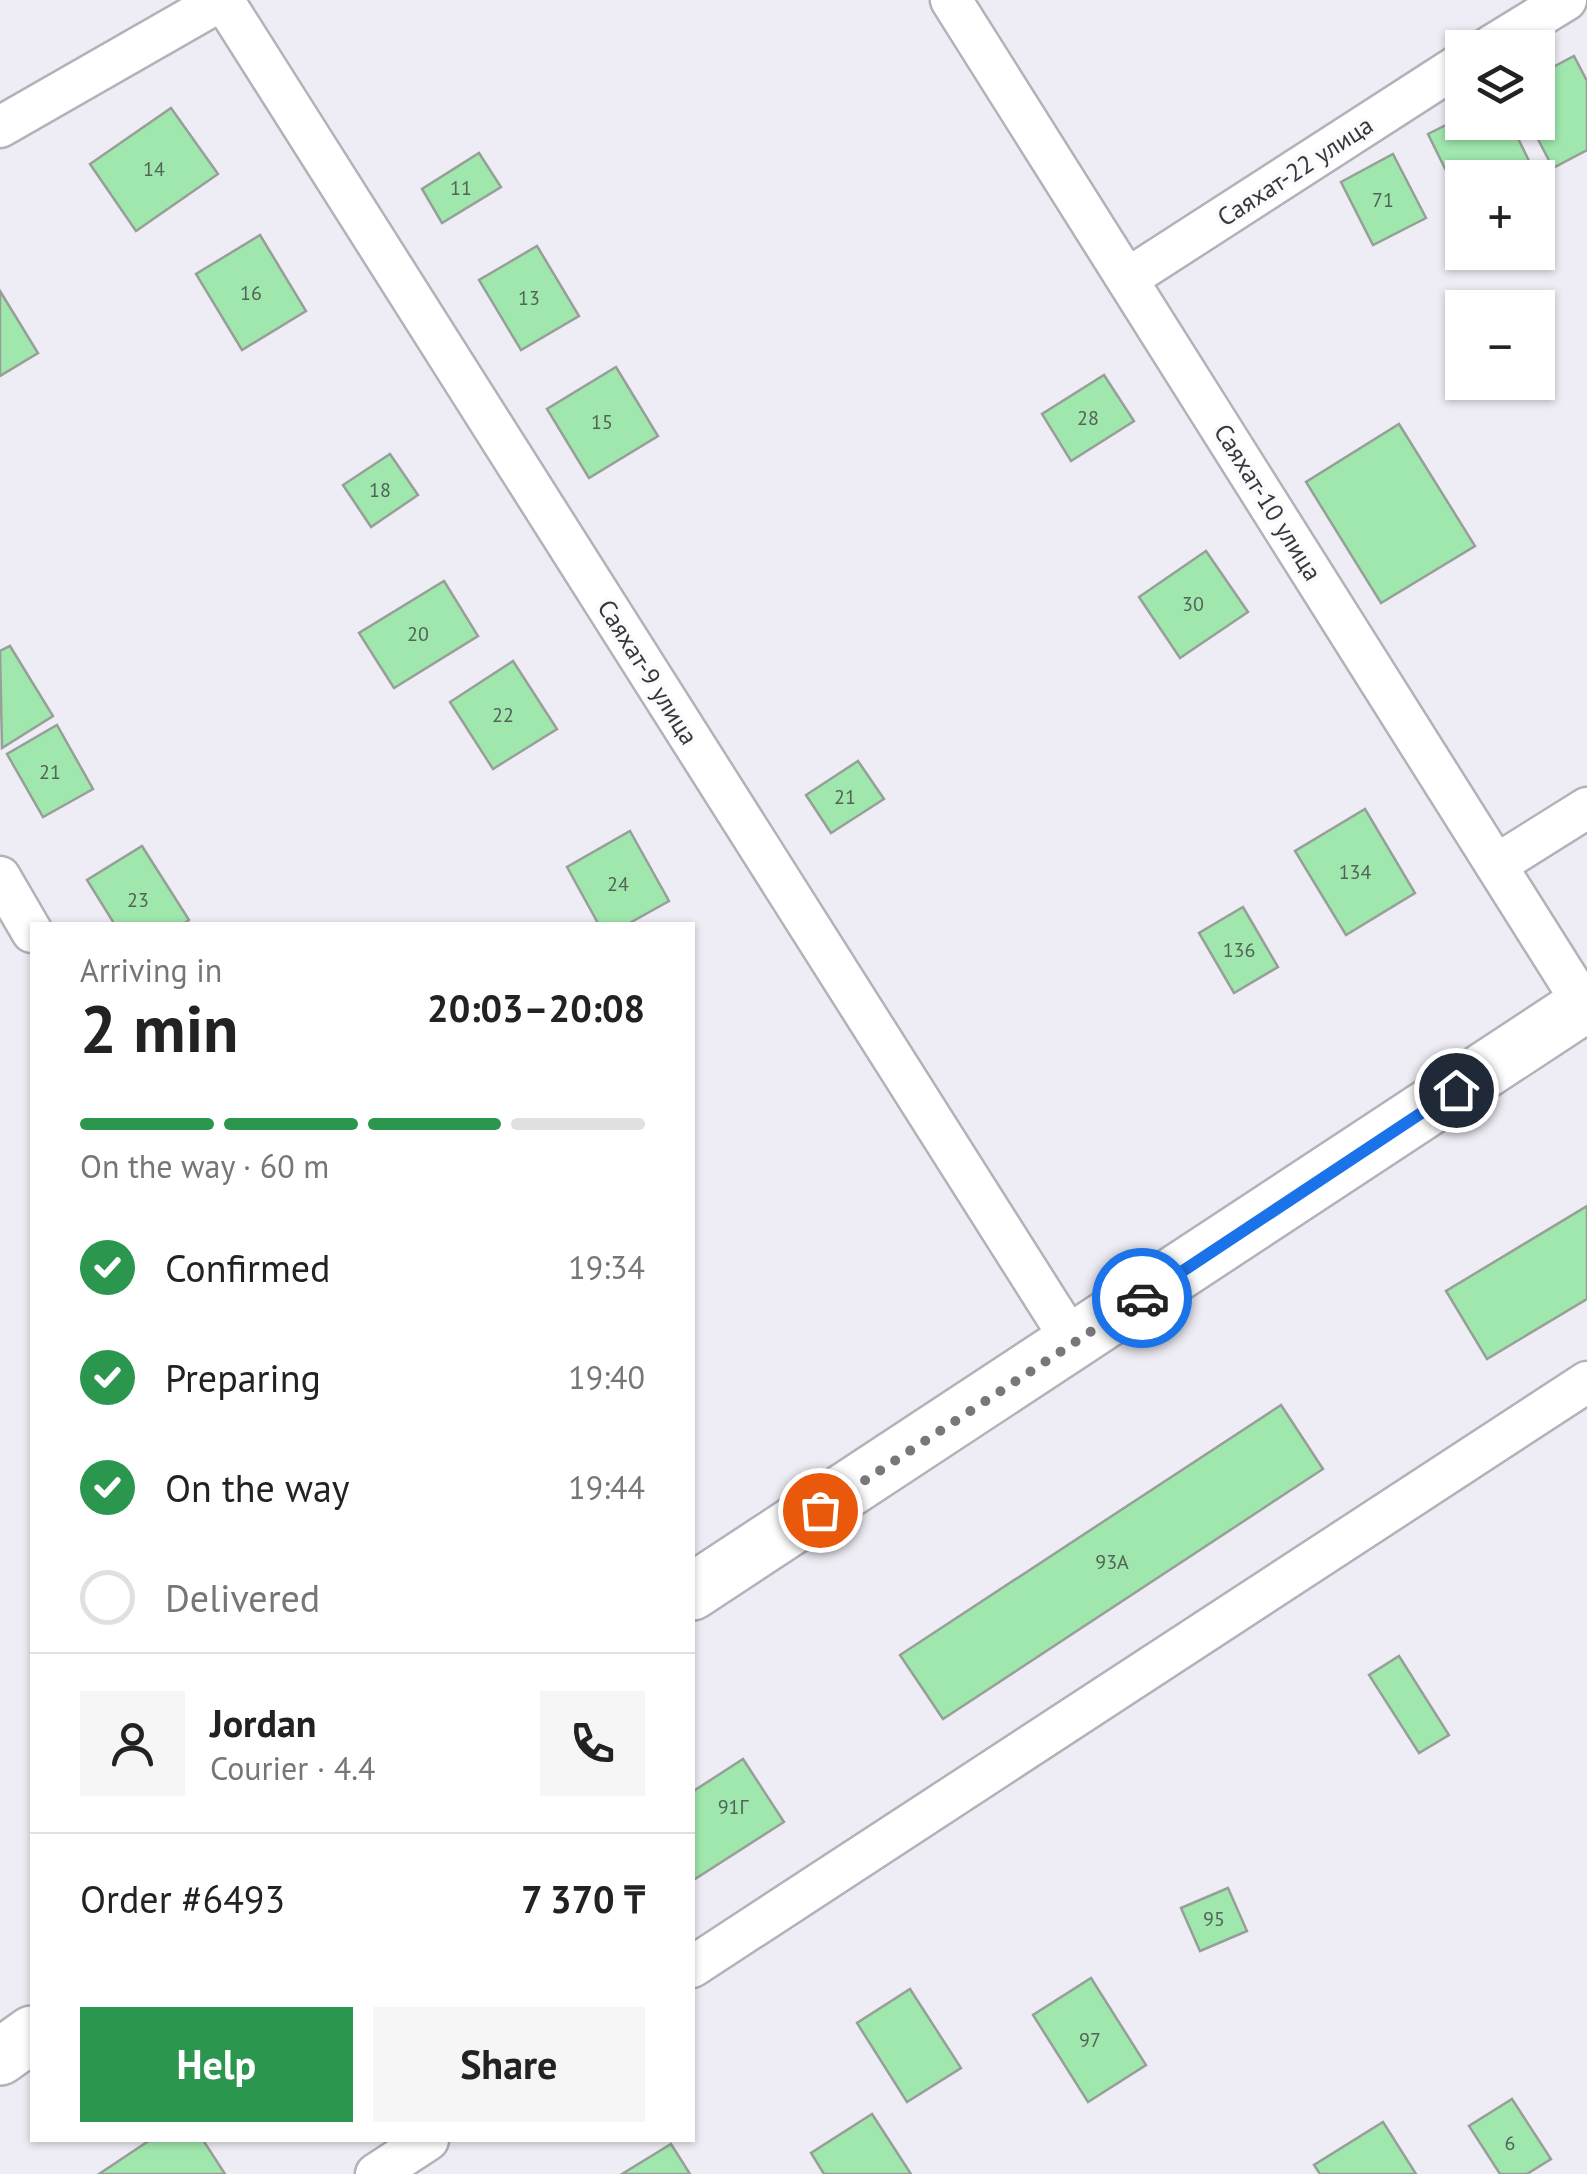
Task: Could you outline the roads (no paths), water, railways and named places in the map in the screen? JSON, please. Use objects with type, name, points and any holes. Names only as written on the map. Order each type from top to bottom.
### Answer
[{"type":"main road","points":[[695,1590],[1585,1004]]},
{"type":"main road","points":[[0,2056],[30,2035]]},
{"type":"street","points":[[0,127],[222,0]]},
{"type":"street","name":"Саяхат-9 улица","points":[[222,0],[1074,1344]]},
{"type":"street","name":"Саяхат-10 улица","points":[[951,0],[1585,1004]]},
{"type":"street","points":[[1517,30],[1566,0]]},
{"type":"street","name":"Саяхат-22 улица","points":[[1127,278],[1445,74]]},
{"type":"street","points":[[1496,865],[1587,808]]},
{"type":"street","points":[[0,877],[30,929]]},
{"type":"street","points":[[695,1965],[1587,1382]]},
{"type":"street","points":[[376,2174],[425,2142]]}]
